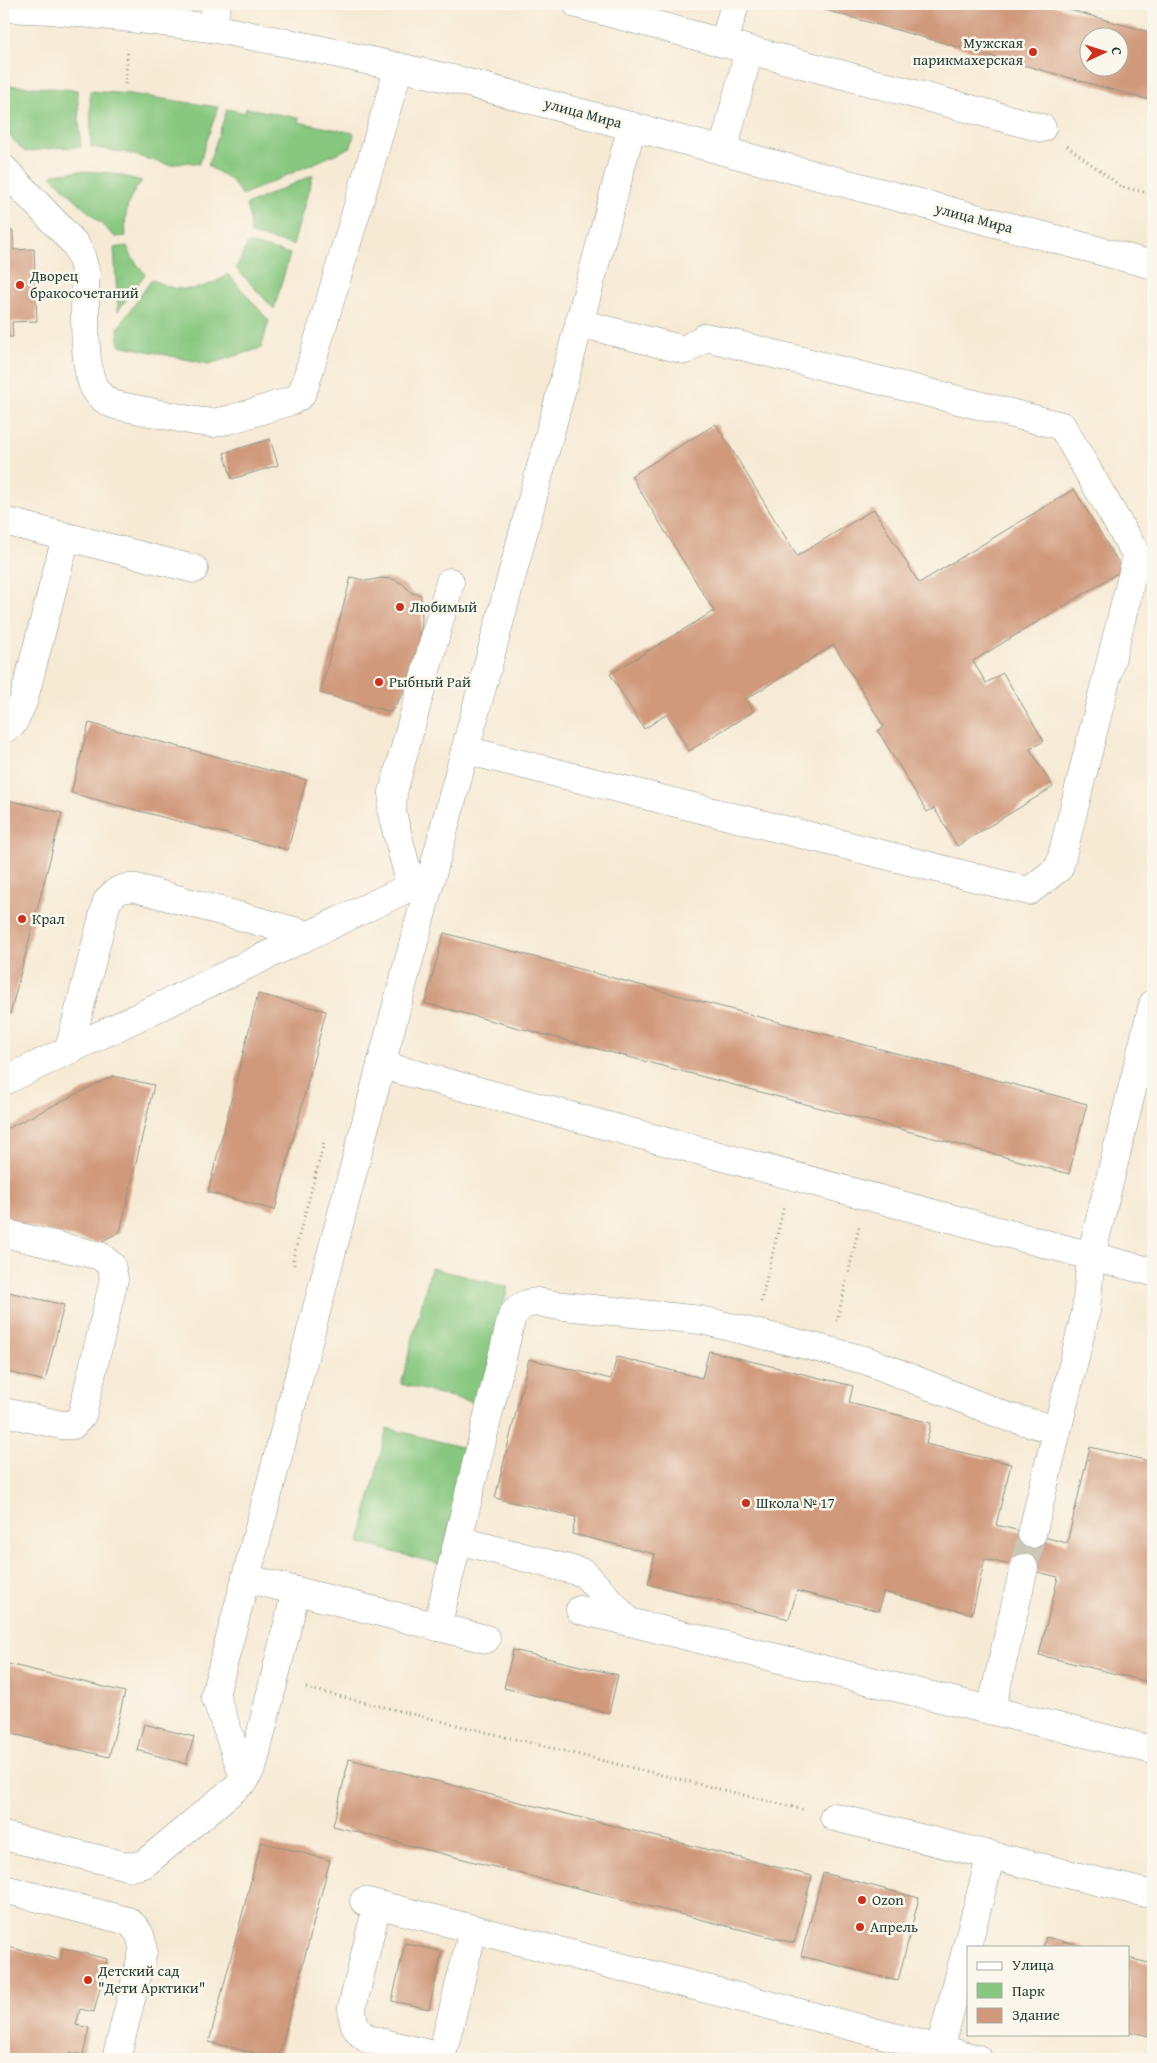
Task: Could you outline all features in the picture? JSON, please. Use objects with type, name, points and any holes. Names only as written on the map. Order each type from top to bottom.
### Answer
[{"type":"street","points":[[577,4],[1042,128]]},
{"type":"street","points":[[723,151],[736,46],[735,4]]},
{"type":"street","name":"улица Мира","points":[[4,8],[113,16],[214,16],[399,67],[461,81],[632,126],[1153,266]]},
{"type":"street","points":[[4,169],[75,244],[82,256],[85,270],[88,370],[94,387],[103,400],[115,405],[195,421],[213,423],[232,420],[291,401],[301,395],[399,67]]},
{"type":"street","points":[[245,1780],[215,1695],[380,1066],[421,881],[465,750],[632,126]]},
{"type":"street","points":[[465,750],[1029,891],[1060,868],[1137,556],[1062,426],[706,337],[685,350],[579,323]]},
{"type":"street","points":[[4,521],[194,569]]},
{"type":"street","points":[[4,729],[13,723],[23,702],[66,537]]},
{"type":"street","points":[[421,881],[392,813],[393,792],[450,582]]},
{"type":"street","points":[[4,1082],[421,881]]},
{"type":"street","points":[[69,1050],[107,901],[114,892],[124,887],[136,888],[309,935]]},
{"type":"street","points":[[1032,1534],[1086,1312],[1091,1256],[1153,1004]]},
{"type":"street","points":[[380,1066],[1153,1272]]},
{"type":"street","points":[[4,1233],[100,1256],[111,1265],[114,1279],[82,1415],[73,1424],[61,1425],[4,1412]]},
{"type":"street","points":[[437,1627],[512,1316],[526,1302],[702,1320],[754,1332],[868,1361],[1005,1416],[1057,1430]]},
{"type":"street","points":[[458,1540],[584,1573],[629,1622]]},
{"type":"street","points":[[991,1710],[1024,1568]]},
{"type":"street","points":[[246,1578],[486,1639]]},
{"type":"street","points":[[4,1836],[130,1867],[144,1864],[245,1780],[253,1765],[296,1591]]},
{"type":"street","points":[[580,1610],[1153,1750]]},
{"type":"street","points":[[834,1817],[1153,1895]]},
{"type":"street","points":[[967,1946],[991,1855]]},
{"type":"street","points":[[4,1889],[128,1921],[138,1929],[142,1938],[143,1951],[116,2059]]},
{"type":"street","points":[[473,1930],[441,2058],[368,2039],[360,2034],[353,2023],[352,2008],[371,1903],[473,1930],[939,2054],[978,2059]]},
{"type":"street","points":[[939,2054],[967,1947]]},
{"type":"path","points":[[1042,128],[1122,187],[1153,194]]},
{"type":"path","points":[[754,1332],[791,1175]]},
{"type":"path","points":[[830,1351],[867,1195]]},
{"type":"path","points":[[273,1680],[834,1817]]},
{"type":"green space","points":[[4,85],[77,90],[81,147],[25,152],[4,130]]},
{"type":"green space","points":[[90,91],[130,94],[218,107],[199,164],[188,162],[169,165],[127,153],[91,147]]},
{"type":"green space","points":[[246,108],[299,118],[298,122],[354,133],[351,147],[242,195],[230,179],[208,166],[227,109],[245,113]]},
{"type":"green space","points":[[80,171],[111,173],[142,181],[130,200],[126,213],[126,236],[115,237],[51,176],[53,174]]},
{"type":"green space","points":[[313,175],[293,245],[251,234],[246,205]]},
{"type":"green space","points":[[248,243],[290,254],[274,309],[236,268]]},
{"type":"green space","points":[[127,246],[133,259],[145,274],[118,311],[114,248]]},
{"type":"green space","points":[[228,274],[269,321],[261,348],[209,364],[119,345],[118,328],[152,279],[171,287],[191,289],[210,284]]},
{"type":"green space","points":[[431,1268],[508,1287],[479,1404],[401,1384]]},
{"type":"green space","points":[[387,1428],[468,1449],[440,1564],[359,1543]]},
{"type":"building","points":[[803,4],[1048,4],[1153,33],[1153,101]]},
{"type":"building","name":"Дворец бракосочетаний","points":[[4,231],[13,231],[14,250],[34,249],[37,321],[12,322],[13,337],[4,337]]},
{"type":"building","points":[[716,424],[797,556],[874,509],[919,583],[1074,489],[1123,570],[973,661],[986,683],[1003,673],[1044,741],[1030,749],[1053,787],[957,846],[934,808],[927,812],[878,731],[884,727],[834,645],[746,699],[754,711],[689,751],[667,714],[644,729],[610,674],[714,611],[631,476]]},
{"type":"building","points":[[270,439],[278,465],[232,479],[224,453]]},
{"type":"building","points":[[351,577],[367,581],[381,578],[393,579],[403,584],[412,593],[421,595],[422,620],[419,646],[402,695],[391,712],[320,693]]},
{"type":"building","points":[[89,723],[306,780],[288,850],[71,793]]},
{"type":"building","points":[[4,799],[62,813],[10,1014],[4,1013]]},
{"type":"building","points":[[444,933],[1087,1104],[1069,1174],[425,1003]]},
{"type":"building","points":[[258,994],[326,1011],[275,1210],[208,1192]]},
{"type":"building","points":[[113,1076],[154,1085],[120,1232],[98,1243],[4,1221],[4,1130]]},
{"type":"building","points":[[1153,1098],[1153,1119],[1148,1118]]},
{"type":"building","points":[[4,1291],[64,1305],[45,1381],[4,1371]]},
{"type":"building","points":[[709,1351],[853,1386],[849,1403],[931,1423],[926,1444],[1011,1464],[996,1525],[1067,1543],[1090,1447],[1153,1462],[1153,1683],[1039,1655],[1058,1577],[985,1559],[972,1614],[883,1592],[879,1611],[797,1591],[789,1619],[648,1584],[655,1554],[572,1534],[576,1517],[495,1498],[529,1359],[611,1379],[617,1357],[702,1378]]},
{"type":"building","points":[[513,1650],[618,1675],[609,1713],[504,1688]]},
{"type":"building","points":[[4,1663],[125,1692],[109,1757],[4,1732]]},
{"type":"building","points":[[144,1724],[194,1737],[186,1764],[137,1750]]},
{"type":"building","points":[[349,1759],[812,1876],[794,1943],[333,1826]]},
{"type":"building","points":[[261,1842],[330,1860],[278,2059],[209,2042]]},
{"type":"building","name":"Апрель","points":[[823,1873],[919,1898],[898,1981],[801,1956]]},
{"type":"building","points":[[1046,1937],[1083,1946],[1043,1946]]},
{"type":"building","points":[[405,1943],[442,1952],[429,2009],[392,2001]]},
{"type":"building","points":[[4,1946],[61,1960],[63,1948],[107,1959],[94,2012],[80,2009],[76,2025],[89,2028],[83,2055],[70,2052],[68,2059],[4,2059]]},
{"type":"building","points":[[1130,1958],[1153,1964],[1153,2037],[1130,2031]]},
{"type":"tunnel","points":[[1024,1568],[1032,1534]]},
{"type":"place","name":"Мужская парикмахерская","points":[[1033,52]]},
{"type":"place","name":"Дворец бракосочетаний","points":[[20,285]]},
{"type":"place","name":"Любимый","points":[[400,607]]},
{"type":"place","name":"Рыбный Рай","points":[[379,682]]},
{"type":"place","name":"Крал","points":[[22,919]]},
{"type":"place","name":"Школа № 17","points":[[746,1503]]},
{"type":"place","name":"Ozon","points":[[862,1900]]},
{"type":"place","name":"Апрель","points":[[860,1927]]},
{"type":"place","name":"Детский сад \"Дети Арктики\"","points":[[88,1980]]}]
